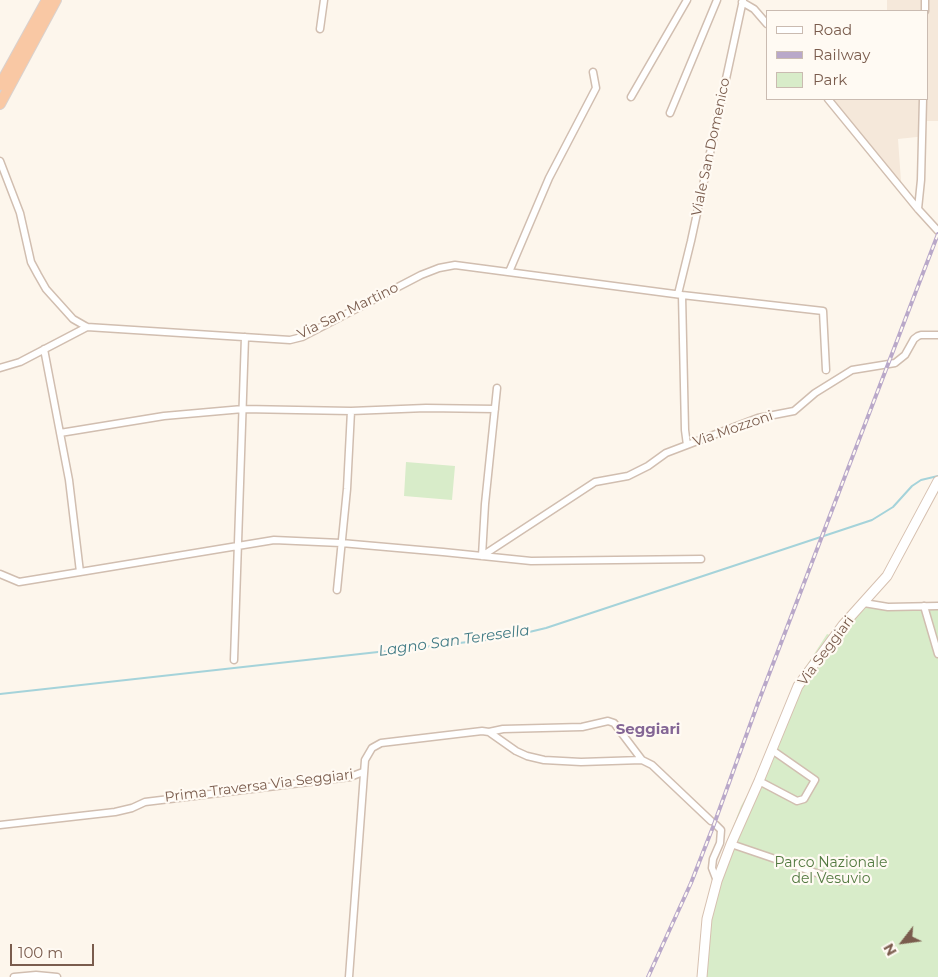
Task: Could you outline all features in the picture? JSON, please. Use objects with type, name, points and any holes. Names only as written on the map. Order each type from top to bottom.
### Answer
[{"type":"highway","points":[[0,85],[47,0]]},
{"type":"highway","points":[[0,104],[56,0]]},
{"type":"highway","points":[[47,16],[60,0]]},
{"type":"main road","name":"Via Seggiari","points":[[702,977],[707,919],[717,881],[798,686],[843,625],[887,576],[938,481]]},
{"type":"street","points":[[320,29],[324,0]]},
{"type":"street","points":[[631,97],[686,0]]},
{"type":"street","points":[[670,113],[717,0]]},
{"type":"street","points":[[743,1],[754,9],[766,23]]},
{"type":"street","name":"Viale San Domenico","points":[[680,294],[743,1]]},
{"type":"street","points":[[509,272],[549,178],[596,88],[593,72]]},
{"type":"street","points":[[829,100],[918,210],[938,231]]},
{"type":"street","points":[[918,210],[921,180],[923,100]]},
{"type":"street","points":[[0,160],[20,213],[31,262],[46,289],[73,319],[87,327]]},
{"type":"street","name":"Via San Martino","points":[[87,327],[290,340],[302,337],[421,274],[456,265],[823,311],[826,370]]},
{"type":"street","name":"Via Mozzoni","points":[[680,294],[687,445],[758,418],[794,411],[815,393],[852,370],[895,363],[905,355],[914,339],[918,336],[938,335]]},
{"type":"street","points":[[0,368],[20,362],[87,327]]},
{"type":"street","points":[[234,660],[245,337]]},
{"type":"street","points":[[44,349],[69,480],[80,572]]},
{"type":"street","points":[[482,556],[485,504],[497,388]]},
{"type":"street","points":[[60,434],[164,416],[243,409],[351,411],[426,408],[496,409]]},
{"type":"street","points":[[337,590],[347,489],[351,411]]},
{"type":"street","points":[[482,556],[595,482],[628,476],[648,466],[666,453],[687,445]]},
{"type":"street","points":[[0,574],[19,582],[274,540],[341,543],[531,561],[700,559]]},
{"type":"street","points":[[864,603],[888,607],[938,606]]},
{"type":"street","points":[[924,606],[938,654]]},
{"type":"street","name":"Prima Traversa Via Seggiari","points":[[0,825],[115,812],[150,801],[350,777],[363,772],[367,755],[372,748],[381,743],[482,731],[582,727],[608,722],[614,723],[642,760]]},
{"type":"street","points":[[489,732],[527,756],[544,760],[581,762],[642,760],[652,765],[721,830],[720,843],[717,852],[715,852],[712,868],[717,881]]},
{"type":"street","points":[[759,781],[797,801],[804,799],[815,780],[772,750]]},
{"type":"street","points":[[350,977],[363,772]]},
{"type":"street","points":[[731,844],[840,881]]},
{"type":"street","points":[[717,852],[724,861]]},
{"type":"street","points":[[14,977],[36,975],[57,977]]},
{"type":"shaded area","points":[[887,0],[938,0],[938,121],[926,121],[926,136],[898,139],[902,195],[828,104],[828,100],[928,100],[928,10],[887,10]]},
{"type":"green space","points":[[406,462],[455,466],[452,500],[404,496]]},
{"type":"green space","name":"Parco Nazionale del Vesuvio","points":[[854,605],[880,608],[938,607],[938,977],[699,977],[700,939],[704,913],[711,885],[741,806],[757,778],[796,682],[827,634],[830,635]]},
{"type":"waterway","name":"Lagno San Teresella","points":[[0,694],[504,638],[546,628],[872,520],[893,507],[912,486],[921,480],[938,476]]},
{"type":"railway","points":[[648,977],[691,883],[713,827],[758,703],[938,234]]},
{"type":"district","name":"Seggiari","points":[[648,730]]}]
